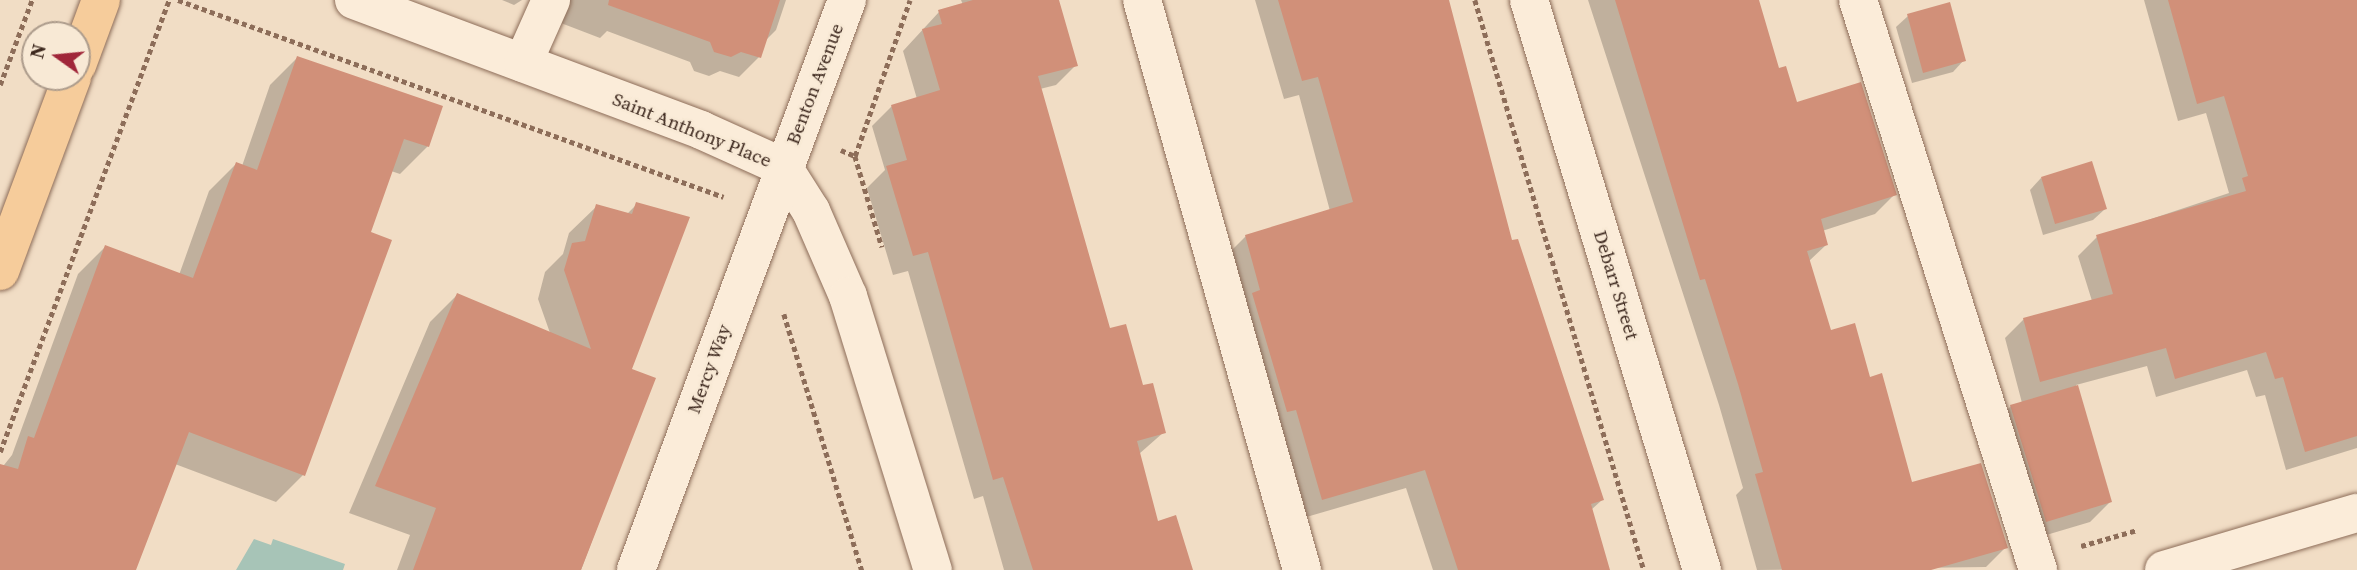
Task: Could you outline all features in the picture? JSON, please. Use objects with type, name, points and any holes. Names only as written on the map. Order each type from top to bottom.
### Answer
[{"type":"main road","points":[[91,27],[101,0]]},
{"type":"main road","points":[[0,271],[67,91]]},
{"type":"street","name":"Saint Anthony Place","points":[[354,0],[701,130],[783,167],[811,211],[848,296],[933,570]]},
{"type":"street","points":[[523,63],[551,0]]},
{"type":"street","name":"Benton Avenue","points":[[783,167],[846,0]]},
{"type":"street","points":[[1142,0],[1302,570]]},
{"type":"street","name":"Debarr Street","points":[[1530,0],[1702,570]]},
{"type":"street","points":[[1858,0],[2038,570]]},
{"type":"street","name":"Mercy Way","points":[[636,570],[783,167]]},
{"type":"street","points":[[2164,570],[2357,513]]},
{"type":"path","points":[[0,85],[32,0]]},
{"type":"path","points":[[0,452],[169,0]]},
{"type":"path","points":[[178,0],[738,202],[760,229]]},
{"type":"path","points":[[855,156],[909,0]]},
{"type":"path","points":[[1475,0],[1644,570]]},
{"type":"path","points":[[782,310],[862,570]]},
{"type":"shaded area","points":[[254,539],[271,545],[273,539],[345,564],[343,570],[236,570]]},
{"type":"building","points":[[609,0],[780,0],[761,58],[741,52],[731,57],[714,52],[710,42],[608,5]]},
{"type":"building","points":[[973,0],[1059,0],[1078,66],[1038,76],[1110,328],[1126,324],[1143,385],[1153,383],[1166,433],[1137,441],[1158,521],[1176,515],[1193,570],[1033,570],[1003,477],[993,480],[928,252],[913,256],[886,166],[907,160],[891,105],[940,90],[922,29],[942,24],[938,10]]},
{"type":"building","points":[[1278,0],[1449,0],[1512,240],[1518,239],[1604,500],[1591,504],[1610,570],[1458,570],[1425,470],[1322,500],[1296,410],[1287,412],[1252,293],[1260,290],[1245,235],[1353,202],[1318,77],[1302,81]]},
{"type":"building","points":[[1615,0],[1759,0],[1779,68],[1786,66],[1797,102],[1861,82],[1897,195],[1821,219],[1828,245],[1807,251],[1831,330],[1855,323],[1870,377],[1882,373],[1912,482],[1981,463],[2008,548],[1931,570],[1782,570],[1755,474],[1763,472],[1738,384],[1705,279],[1700,280]]},
{"type":"building","points":[[2168,0],[2357,0],[2357,436],[2305,452],[2283,377],[2275,379],[2266,352],[2175,379],[2166,348],[2040,382],[2023,318],[2113,294],[2096,235],[2246,191],[2242,178],[2248,176],[2224,96],[2197,104]]},
{"type":"building","points":[[1950,2],[1966,61],[1923,73],[1907,14]]},
{"type":"building","points":[[297,56],[443,106],[429,147],[404,139],[371,232],[392,240],[305,476],[189,432],[136,570],[0,570],[0,464],[18,469],[28,436],[34,438],[105,245],[193,278],[236,162],[257,170]]},
{"type":"building","points":[[2092,161],[2107,209],[2055,224],[2041,177]]},
{"type":"building","points":[[636,202],[690,217],[632,369],[656,378],[581,570],[413,570],[436,508],[375,486],[457,293],[591,349],[564,270],[572,243],[585,241],[596,204],[632,214]]},
{"type":"building","points":[[2078,385],[2112,502],[2046,522],[2010,405]]}]
